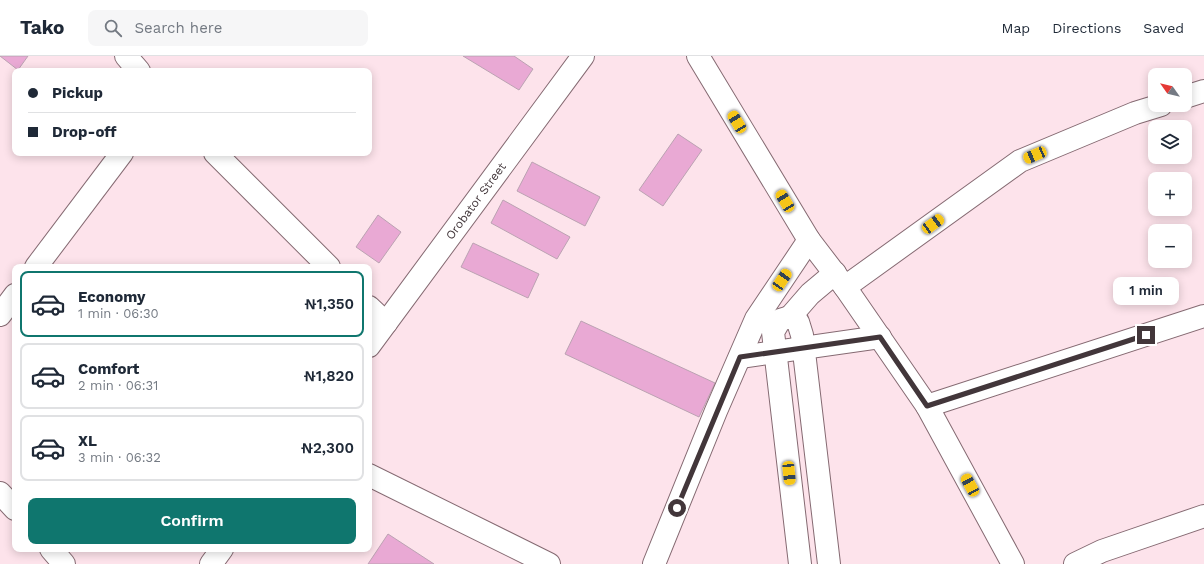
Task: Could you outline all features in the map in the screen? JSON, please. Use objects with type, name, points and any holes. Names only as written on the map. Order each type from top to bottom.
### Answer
[{"type":"street","points":[[126,56],[136,68]]},
{"type":"street","name":"Orobator Street","points":[[372,342],[583,56]]},
{"type":"street","points":[[698,56],[809,240],[840,280],[927,406],[1013,564]]},
{"type":"street","points":[[1192,95],[1204,91]]},
{"type":"street","points":[[800,564],[773,332],[780,320],[790,317],[810,294],[840,280],[1020,161],[1148,109]]},
{"type":"street","points":[[38,264],[120,156]]},
{"type":"street","points":[[218,156],[326,264]]},
{"type":"street","points":[[654,564],[756,319],[809,240]]},
{"type":"street","points":[[0,315],[12,299]]},
{"type":"street","points":[[372,310],[386,324]]},
{"type":"street","points":[[927,406],[1204,316]]},
{"type":"street","points":[[790,317],[798,322],[802,336],[829,564]]},
{"type":"street","points":[[740,357],[880,337]]},
{"type":"street","points":[[372,476],[549,564]]},
{"type":"street","points":[[0,493],[12,507]]},
{"type":"street","points":[[1075,564],[1102,551],[1204,516]]},
{"type":"street","points":[[54,552],[64,564]]},
{"type":"street","points":[[211,564],[220,552]]},
{"type":"building","points":[[0,56],[28,56],[19,68],[15,68]]},
{"type":"building","points":[[463,56],[514,56],[533,69],[519,90]]},
{"type":"building","points":[[678,134],[702,150],[663,206],[639,190]]},
{"type":"building","points":[[532,162],[600,197],[585,226],[517,191]]},
{"type":"building","points":[[503,200],[570,237],[557,259],[491,223]]},
{"type":"building","points":[[378,215],[401,232],[379,263],[356,247]]},
{"type":"building","points":[[473,243],[539,274],[528,298],[461,267]]},
{"type":"building","points":[[581,321],[715,383],[699,417],[565,354]]},
{"type":"building","points":[[388,534],[434,564],[368,564]]},
{"type":"route","points":[[677,508],[716,411],[740,357],[880,337],[927,406],[1146,335]]}]
